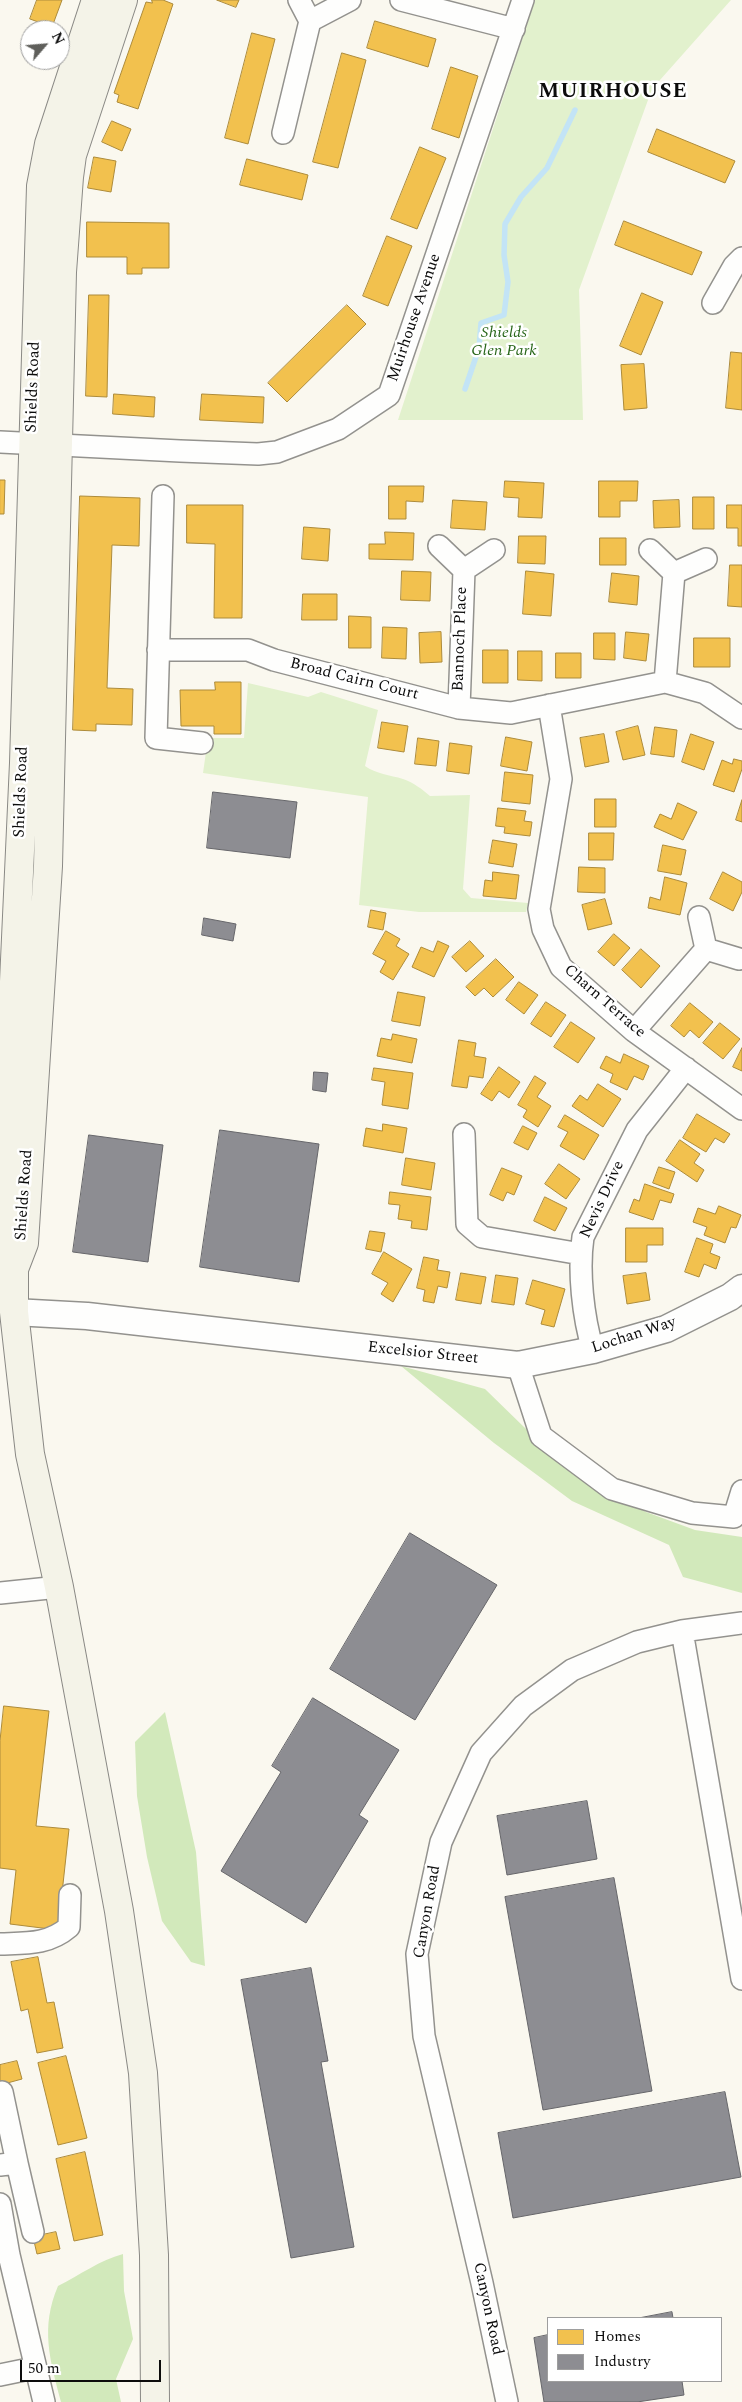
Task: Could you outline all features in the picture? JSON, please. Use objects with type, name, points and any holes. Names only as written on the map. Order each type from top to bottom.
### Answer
[{"type":"main road","name":"Shields Road","points":[[46,444],[41,186],[48,144],[96,0]]},
{"type":"main road","name":"Shields Road","points":[[14,1312],[14,1269],[2,1244],[24,763],[46,444],[72,155],[123,0]]},
{"type":"main road","points":[[14,1312],[30,1454],[59,1587],[120,1911],[143,2073],[154,2255],[155,2402]]},
{"type":"street","points":[[283,133],[310,21],[299,0]]},
{"type":"street","points":[[310,21],[350,0]]},
{"type":"street","points":[[402,0],[514,29]]},
{"type":"street","name":"Muirhouse Avenue","points":[[0,442],[258,454],[278,452],[338,429],[389,395],[523,0]]},
{"type":"street","points":[[713,303],[734,266],[742,258]]},
{"type":"street","points":[[163,496],[156,738],[202,743]]},
{"type":"street","name":"Bannoch Place","points":[[439,546],[464,570],[459,708]]},
{"type":"street","name":"Bannoch Place","points":[[464,570],[494,550]]},
{"type":"street","points":[[650,550],[674,573]]},
{"type":"street","points":[[674,573],[706,559]]},
{"type":"street","points":[[674,573],[665,682],[705,693],[742,718]]},
{"type":"street","name":"Broad Cairn Court","points":[[158,650],[248,650],[274,660],[459,708],[511,713],[665,682]]},
{"type":"street","name":"Charn Terrace","points":[[549,705],[561,779],[539,909],[543,928],[561,967],[634,1031],[742,1109]]},
{"type":"street","points":[[699,917],[706,949]]},
{"type":"street","points":[[634,1031],[706,949]]},
{"type":"street","points":[[706,949],[739,959]]},
{"type":"street","name":"Nevis Drive","points":[[592,1350],[587,1330],[581,1254],[583,1237],[637,1130],[686,1068]]},
{"type":"street","points":[[464,1134],[467,1224],[482,1237],[581,1254]]},
{"type":"street","name":"Lochan Way","points":[[518,1365],[592,1350],[666,1329],[730,1297],[742,1288]]},
{"type":"street","name":"Excelsior Street","points":[[14,1312],[87,1316],[518,1365]]},
{"type":"street","points":[[518,1365],[541,1436],[612,1489],[692,1513],[734,1517],[742,1491]]},
{"type":"street","points":[[0,1593],[59,1587]]},
{"type":"street","name":"Canyon Road","points":[[507,2402],[482,2283],[424,2036],[417,1954],[441,1842],[481,1753],[523,1706],[572,1670],[637,1642],[682,1631],[742,1623]]},
{"type":"street","points":[[682,1631],[742,1979]]},
{"type":"street","points":[[0,1944],[42,1943],[59,1935],[69,1927],[70,1895]]},
{"type":"street","points":[[2,2092],[8,2164],[33,2232]]},
{"type":"street","points":[[0,2204],[34,2368],[44,2402]]},
{"type":"street","points":[[0,2375],[34,2368]]},
{"type":"green space","name":"Shields Glen Park","points":[[535,0],[731,0],[652,89],[579,290],[583,420],[398,420]]},
{"type":"green space","points":[[248,683],[308,697],[321,692],[378,710],[365,766],[378,773],[403,779],[418,786],[430,796],[470,795],[463,889],[471,898],[528,903],[526,912],[419,912],[359,905],[368,797],[203,773],[208,738],[244,738]]},
{"type":"green space","points":[[401,1366],[485,1389],[577,1474],[646,1512],[695,1530],[742,1537],[742,1593],[683,1577],[669,1545],[572,1501],[494,1443]]},
{"type":"green space","points":[[165,1712],[196,1852],[205,1966],[191,1962],[162,1921],[147,1857],[137,1796],[135,1742]]},
{"type":"green space","points":[[123,2254],[124,2291],[133,2339],[116,2379],[121,2402],[61,2402],[50,2358],[48,2330],[49,2316],[58,2286],[98,2264]]},
{"type":"building: Homes","points":[[37,0],[62,0],[55,20],[30,19]]},
{"type":"building: Homes","points":[[152,0],[163,0],[173,4],[138,109],[117,102],[119,95],[114,93],[146,2],[152,3]]},
{"type":"building: Homes","points":[[217,0],[239,0],[236,7]]},
{"type":"building: Homes","points":[[375,21],[436,39],[428,67],[367,48]]},
{"type":"building: Homes","points":[[252,33],[275,39],[248,144],[225,138]]},
{"type":"building: Homes","points":[[342,53],[366,60],[338,168],[313,162]]},
{"type":"building: Homes","points":[[451,67],[478,76],[459,138],[432,129]]},
{"type":"building: Homes","points":[[112,121],[131,129],[122,151],[102,142]]},
{"type":"building: Homes","points":[[657,129],[735,161],[725,183],[648,152]]},
{"type":"building: Homes","points":[[420,147],[446,158],[417,229],[391,219]]},
{"type":"building: Homes","points":[[94,157],[116,161],[111,192],[88,188]]},
{"type":"building: Homes","points":[[247,159],[308,175],[302,200],[240,185]]},
{"type":"building: Homes","points":[[624,221],[702,252],[692,275],[615,245]]},
{"type":"building: Homes","points":[[87,222],[169,223],[169,268],[142,268],[142,274],[127,274],[127,257],[87,257]]},
{"type":"building: Homes","points":[[387,236],[412,246],[388,306],[363,296]]},
{"type":"building: Homes","points":[[642,293],[663,302],[641,355],[620,346]]},
{"type":"building: Homes","points":[[89,295],[109,295],[107,397],[86,396]]},
{"type":"building: Homes","points":[[347,305],[366,324],[287,402],[268,383]]},
{"type":"building: Homes","points":[[731,352],[742,353],[742,410],[726,408]]},
{"type":"building: Homes","points":[[644,364],[647,408],[624,410],[621,365]]},
{"type":"building: Homes","points":[[114,394],[155,397],[154,417],[113,414]]},
{"type":"building: Homes","points":[[202,394],[264,397],[263,423],[200,420]]},
{"type":"building: Homes","points":[[0,480],[5,480],[4,514],[0,514]]},
{"type":"building: Homes","points":[[505,481],[544,483],[542,518],[518,517],[519,498],[504,497]]},
{"type":"building: Homes","points":[[599,481],[638,481],[637,501],[620,501],[620,517],[599,517]]},
{"type":"building: Homes","points":[[389,486],[424,486],[423,502],[406,501],[406,519],[389,519]]},
{"type":"building: Homes","points":[[80,496],[140,498],[139,546],[112,545],[107,688],[133,689],[132,725],[96,724],[96,731],[73,730]]},
{"type":"building: Homes","points":[[693,497],[714,497],[714,529],[693,529]]},
{"type":"building: Homes","points":[[453,500],[487,502],[485,530],[451,528]]},
{"type":"building: Homes","points":[[679,500],[680,527],[654,528],[653,501]]},
{"type":"building: Homes","points":[[187,505],[243,505],[242,618],[214,618],[215,544],[187,543]]},
{"type":"building: Homes","points":[[727,505],[742,505],[742,546],[738,546],[738,528],[727,528]]},
{"type":"building: Homes","points":[[304,527],[330,529],[328,561],[302,559]]},
{"type":"building: Homes","points":[[385,532],[414,533],[413,560],[369,559],[369,544],[385,544]]},
{"type":"building: Homes","points":[[519,536],[546,536],[545,564],[518,563]]},
{"type":"building: Homes","points":[[600,538],[626,538],[626,565],[600,565]]},
{"type":"building: Homes","points":[[730,565],[742,565],[742,607],[728,606]]},
{"type":"building: Homes","points":[[402,571],[431,572],[430,601],[401,600]]},
{"type":"building: Homes","points":[[526,571],[554,574],[551,616],[523,614]]},
{"type":"building: Homes","points":[[612,573],[639,576],[637,605],[609,602]]},
{"type":"building: Homes","points":[[303,594],[337,594],[337,620],[302,620]]},
{"type":"building: Homes","points":[[349,616],[371,617],[371,648],[349,648]]},
{"type":"building: Homes","points":[[383,627],[407,628],[406,659],[382,658]]},
{"type":"building: Homes","points":[[441,632],[442,662],[420,663],[419,633]]},
{"type":"building: Homes","points":[[626,632],[649,634],[646,661],[624,658]]},
{"type":"building: Homes","points":[[594,633],[615,633],[615,660],[594,659]]},
{"type":"building: Homes","points":[[694,638],[730,638],[730,667],[694,667]]},
{"type":"building: Homes","points":[[483,650],[508,650],[508,683],[483,683]]},
{"type":"building: Homes","points":[[518,651],[542,651],[542,681],[518,680]]},
{"type":"building: Homes","points":[[556,653],[581,653],[581,678],[556,678]]},
{"type":"building: Homes","points":[[215,682],[241,682],[241,734],[214,734],[214,726],[181,726],[180,690],[215,690]]},
{"type":"building: Homes","points":[[382,722],[408,726],[404,752],[378,748]]},
{"type":"building: Homes","points":[[638,726],[645,755],[623,760],[616,732]]},
{"type":"building: Homes","points":[[655,727],[677,730],[674,757],[651,754]]},
{"type":"building: Homes","points":[[604,734],[609,762],[585,767],[580,738]]},
{"type":"building: Homes","points":[[691,734],[714,742],[704,770],[682,762]]},
{"type":"building: Homes","points":[[506,737],[532,742],[527,771],[501,766]]},
{"type":"building: Homes","points":[[418,738],[439,741],[436,766],[415,764]]},
{"type":"building: Homes","points":[[450,743],[472,746],[469,774],[447,771]]},
{"type":"building: Homes","points":[[734,759],[742,761],[742,769],[734,792],[713,785],[722,760],[732,764]]},
{"type":"building: Homes","points":[[505,772],[533,775],[530,804],[502,801]]},
{"type":"building: Homes","points":[[595,799],[616,799],[616,827],[595,827]]},
{"type":"building: Homes","points":[[742,800],[742,822],[736,820]]},
{"type":"building: Homes","points":[[678,803],[697,812],[683,840],[654,827],[660,814],[671,819]]},
{"type":"building: Homes","points":[[498,808],[526,811],[524,821],[532,822],[530,836],[504,833],[505,827],[496,826]]},
{"type":"building: Homes","points":[[589,833],[614,833],[613,860],[589,860]]},
{"type":"building: Homes","points":[[493,840],[517,844],[513,867],[489,863]]},
{"type":"building: Homes","points":[[663,845],[686,850],[681,875],[658,871]]},
{"type":"building: Homes","points":[[579,867],[605,868],[605,893],[578,892]]},
{"type":"building: Homes","points":[[493,872],[519,875],[516,899],[483,896],[485,880],[492,881]]},
{"type":"building: Homes","points":[[723,872],[742,882],[742,892],[733,911],[710,899]]},
{"type":"building: Homes","points":[[665,877],[687,883],[680,915],[648,908],[650,897],[660,900]]},
{"type":"building: Homes","points":[[605,899],[612,924],[588,930],[582,905]]},
{"type":"building: Homes","points":[[371,910],[386,913],[383,930],[368,927]]},
{"type":"building: Homes","points":[[386,931],[400,939],[396,946],[409,954],[393,980],[380,972],[386,961],[373,954]]},
{"type":"building: Homes","points":[[614,934],[630,948],[614,966],[598,952]]},
{"type":"building: Homes","points":[[438,941],[449,946],[434,977],[412,967],[421,947],[433,952]]},
{"type":"building: Homes","points":[[470,941],[484,956],[466,972],[452,957]]},
{"type":"building: Homes","points":[[641,949],[660,966],[641,988],[622,970]]},
{"type":"building: Homes","points":[[496,959],[514,977],[493,997],[484,988],[475,996],[466,987]]},
{"type":"building: Homes","points":[[519,982],[538,995],[524,1014],[506,1000]]},
{"type":"building: Homes","points":[[398,992],[425,997],[420,1026],[392,1021]]},
{"type":"building: Homes","points":[[546,1002],[566,1015],[551,1037],[531,1024]]},
{"type":"building: Homes","points":[[690,1003],[713,1022],[699,1038],[690,1030],[684,1037],[671,1026]]},
{"type":"building: Homes","points":[[571,1022],[595,1038],[578,1063],[554,1047]]},
{"type":"building: Homes","points":[[720,1023],[740,1039],[723,1059],[703,1043]]},
{"type":"building: Homes","points":[[393,1034],[417,1039],[412,1063],[377,1056],[381,1038],[391,1040]]},
{"type":"building: Homes","points":[[459,1040],[476,1043],[474,1056],[486,1058],[483,1078],[469,1076],[467,1088],[452,1086]]},
{"type":"building: Homes","points":[[742,1048],[742,1071],[733,1067]]},
{"type":"building: Homes","points":[[624,1054],[649,1066],[643,1080],[634,1076],[627,1090],[610,1082],[613,1074],[600,1068],[606,1056],[620,1063]]},
{"type":"building: Homes","points":[[499,1067],[520,1082],[509,1098],[499,1091],[492,1101],[481,1094]]},
{"type":"building: Homes","points":[[374,1068],[413,1073],[408,1109],[382,1105],[385,1082],[372,1080]]},
{"type":"building: Homes","points":[[535,1076],[546,1083],[537,1097],[551,1106],[538,1127],[523,1117],[527,1110],[518,1105]]},
{"type":"building: Homes","points":[[598,1084],[621,1099],[603,1127],[572,1106],[580,1095],[587,1100]]},
{"type":"building: Homes","points":[[697,1114],[730,1134],[724,1143],[715,1138],[706,1152],[683,1138]]},
{"type":"building: Homes","points":[[565,1115],[599,1135],[584,1160],[560,1146],[568,1132],[558,1127]]},
{"type":"building: Homes","points":[[383,1124],[407,1128],[403,1153],[363,1146],[366,1128],[382,1131]]},
{"type":"building: Homes","points":[[523,1126],[537,1133],[528,1150],[514,1143]]},
{"type":"building: Homes","points":[[680,1140],[700,1154],[694,1163],[704,1170],[697,1182],[666,1161]]},
{"type":"building: Homes","points":[[406,1158],[435,1163],[431,1190],[402,1185]]},
{"type":"building: Homes","points":[[559,1164],[580,1179],[566,1199],[545,1184]]},
{"type":"building: Homes","points":[[659,1167],[675,1172],[669,1189],[653,1183]]},
{"type":"building: Homes","points":[[502,1168],[522,1176],[514,1195],[507,1192],[503,1201],[490,1195]]},
{"type":"building: Homes","points":[[645,1184],[674,1194],[671,1203],[660,1200],[653,1220],[629,1212],[634,1199],[639,1201]]},
{"type":"building: Homes","points":[[390,1192],[431,1197],[427,1230],[411,1228],[412,1221],[398,1219],[400,1205],[389,1204]]},
{"type":"building: Homes","points":[[545,1197],[567,1208],[555,1231],[534,1221]]},
{"type":"building: Homes","points":[[719,1206],[741,1215],[736,1228],[731,1227],[725,1243],[704,1235],[707,1227],[693,1222],[698,1208],[715,1214]]},
{"type":"building: Homes","points":[[626,1228],[663,1228],[663,1245],[647,1245],[647,1262],[626,1262]]},
{"type":"building: Homes","points":[[370,1231],[385,1233],[381,1252],[366,1249]]},
{"type":"building: Homes","points":[[697,1238],[713,1244],[710,1253],[720,1257],[716,1269],[704,1264],[699,1277],[685,1272]]},
{"type":"building: Homes","points":[[384,1252],[412,1269],[393,1302],[381,1294],[388,1283],[372,1274]]},
{"type":"building: Homes","points":[[424,1257],[439,1260],[437,1270],[450,1272],[447,1288],[438,1286],[434,1303],[423,1301],[425,1290],[417,1288]]},
{"type":"building: Homes","points":[[461,1273],[486,1277],[481,1304],[456,1300]]},
{"type":"building: Homes","points":[[646,1273],[650,1300],[627,1304],[623,1276]]},
{"type":"building: Homes","points":[[496,1275],[518,1278],[514,1305],[492,1302]]},
{"type":"building: Homes","points":[[533,1280],[565,1289],[554,1327],[541,1324],[545,1310],[526,1304]]},
{"type":"building: Homes","points":[[4,1706],[49,1711],[36,1826],[69,1829],[58,1930],[10,1924],[16,1870],[0,1868],[0,1741]]},
{"type":"building: Homes","points":[[38,1957],[47,2003],[54,2002],[63,2048],[37,2053],[28,2009],[21,2011],[11,1962]]},
{"type":"building: Homes","points":[[66,2056],[87,2138],[58,2145],[38,2063]]},
{"type":"building: Homes","points":[[17,2061],[22,2079],[0,2085],[0,2065]]},
{"type":"building: Homes","points":[[85,2152],[103,2235],[74,2241],[56,2159]]},
{"type":"building: Homes","points":[[56,2232],[60,2249],[37,2254],[33,2237]]},
{"type":"building: Industry","points":[[213,792],[297,802],[290,858],[207,848]]},
{"type":"building: Industry","points":[[204,918],[236,924],[233,941],[202,935]]},
{"type":"building: Industry","points":[[314,1072],[328,1073],[326,1092],[313,1090]]},
{"type":"building: Industry","points":[[220,1130],[319,1144],[299,1282],[200,1267]]},
{"type":"building: Industry","points":[[89,1135],[163,1145],[148,1262],[73,1252]]},
{"type":"building: Industry","points":[[410,1533],[497,1585],[415,1720],[330,1669]]},
{"type":"building: Industry","points":[[313,1698],[399,1750],[359,1815],[368,1821],[306,1923],[221,1871],[281,1772],[272,1766]]},
{"type":"building: Industry","points":[[587,1801],[597,1859],[507,1875],[497,1816]]},
{"type":"building: Industry","points":[[614,1878],[652,2091],[543,2110],[505,1897]]},
{"type":"building: Industry","points":[[311,1968],[328,2061],[321,2062],[354,2247],[291,2258],[241,1980]]},
{"type":"building: Industry","points":[[725,2092],[741,2177],[513,2218],[498,2133]]},
{"type":"building: Industry","points":[[672,2312],[673,2317],[644,2317]]},
{"type":"building: Industry","points":[[547,2335],[547,2382],[682,2382],[684,2395],[637,2402],[544,2402],[534,2338]]},
{"type":"waterway","points":[[465,389],[479,348],[481,323],[504,315],[508,282],[504,255],[505,224],[521,197],[547,168],[575,110]]},
{"type":"district","name":"MUIRHOUSE","points":[[613,93]]}]
